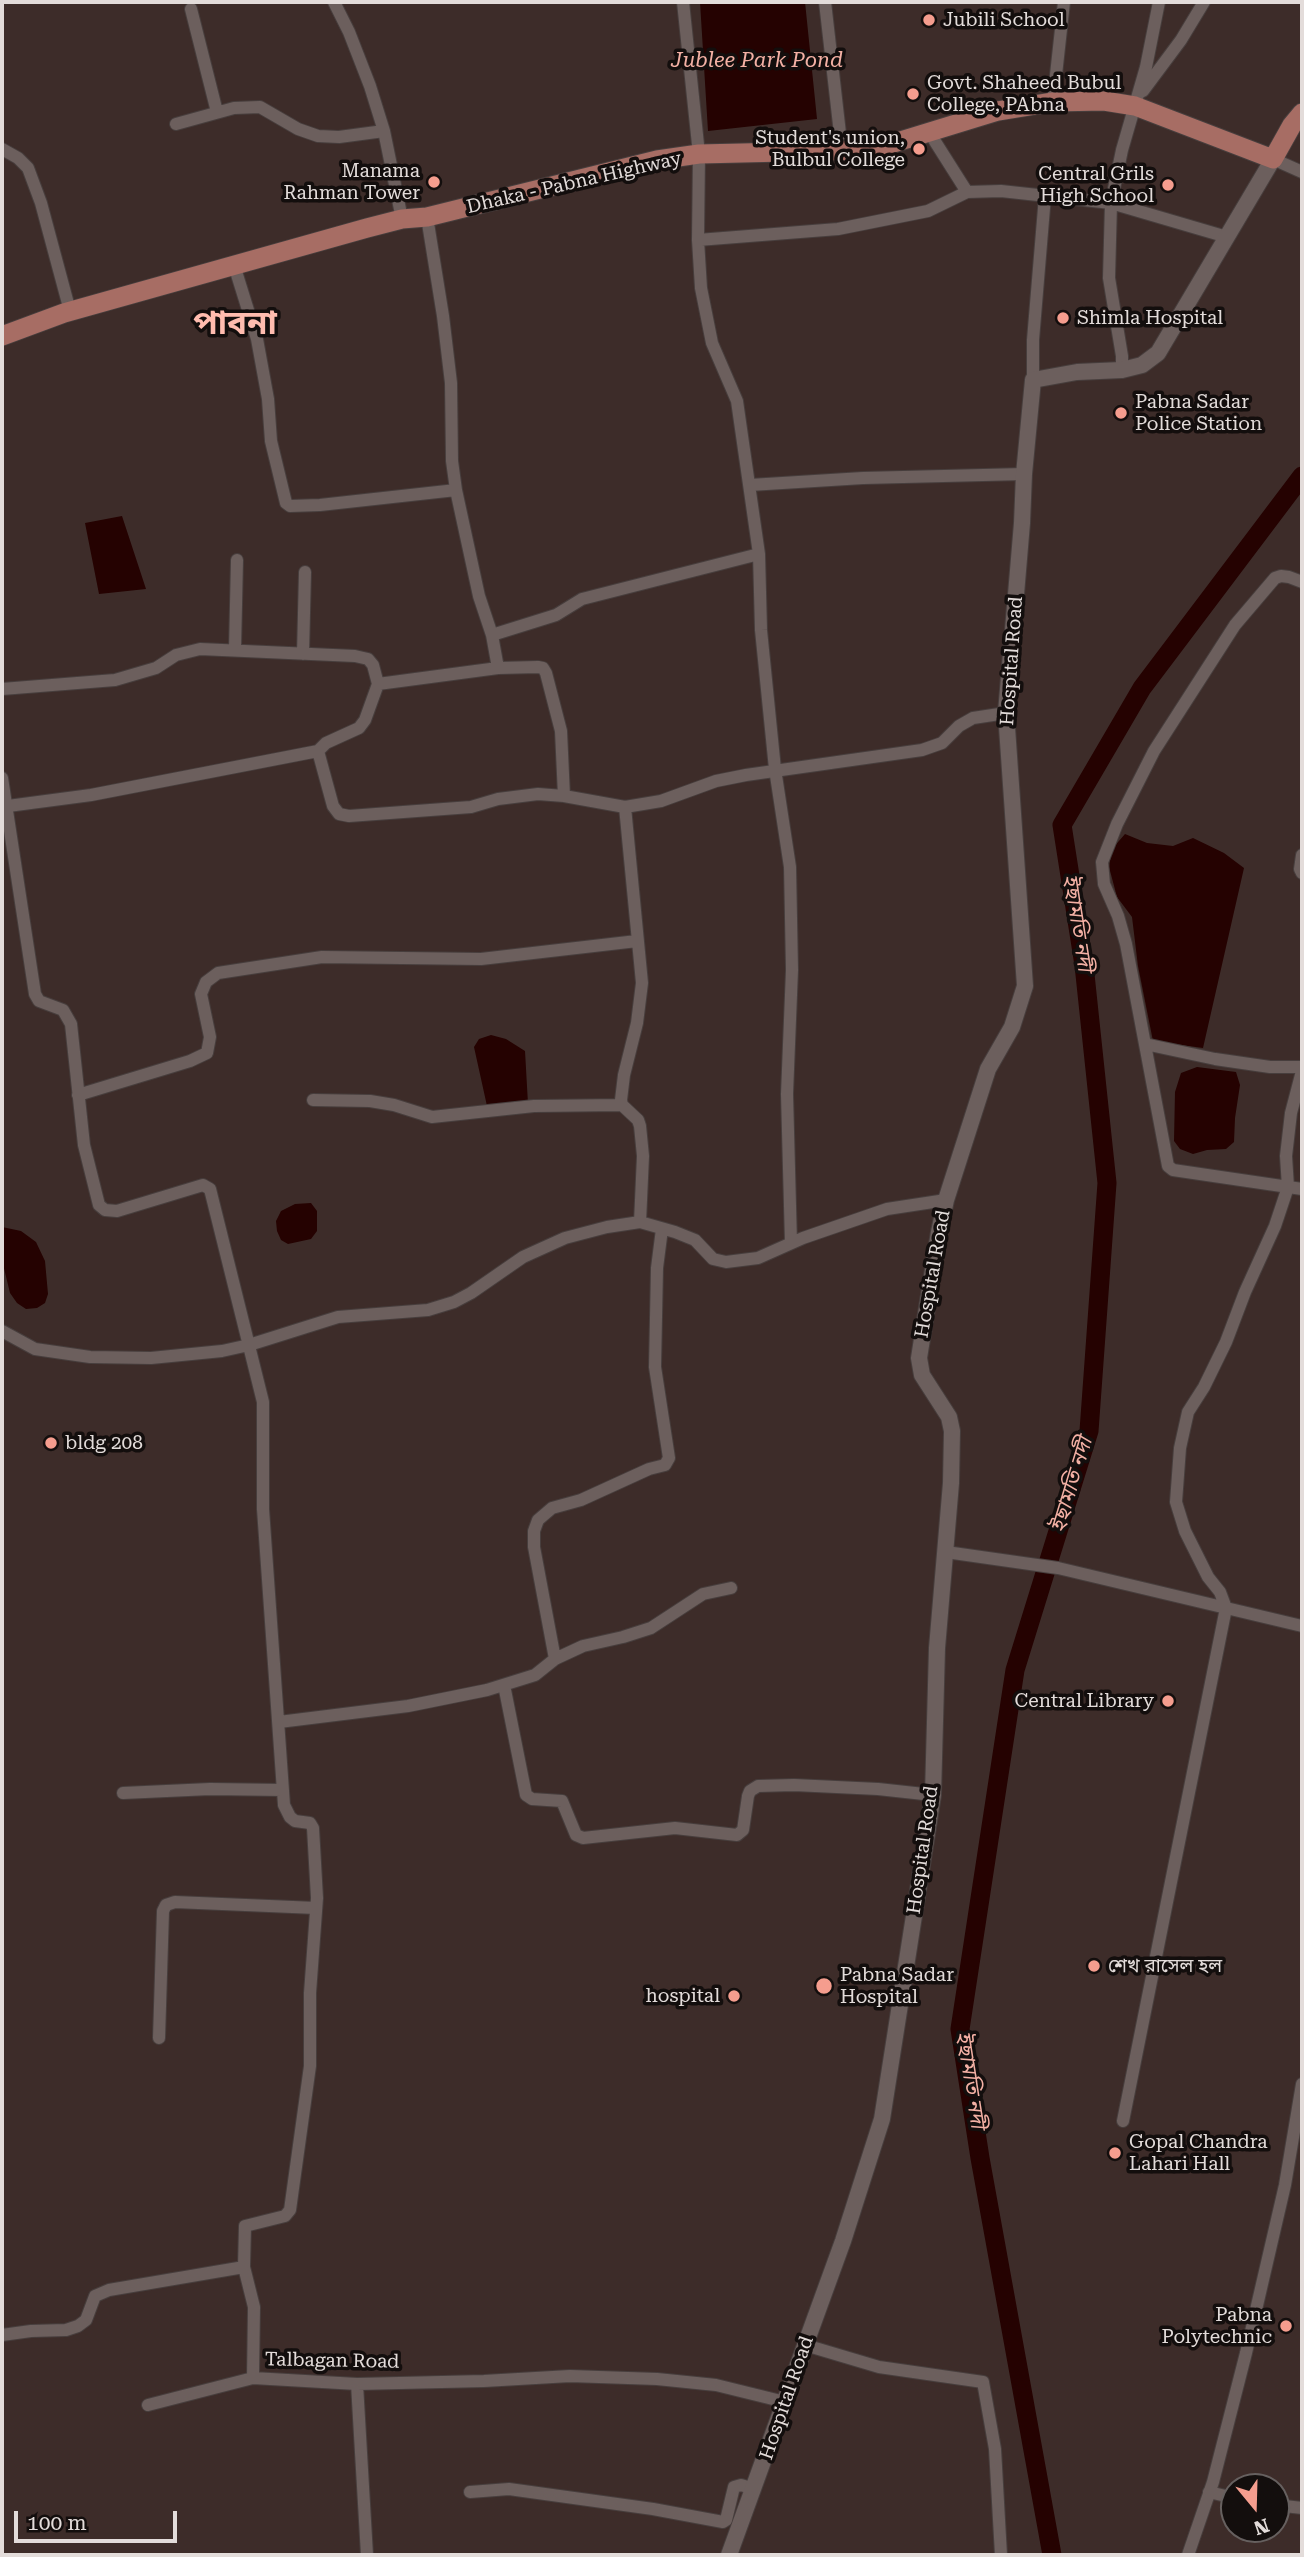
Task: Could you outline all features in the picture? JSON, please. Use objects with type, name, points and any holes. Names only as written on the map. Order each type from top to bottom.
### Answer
[{"type":"main road","name":"Dhaka - Pabna Highway","points":[[2,336],[70,311],[402,219],[427,217],[657,160],[699,154],[871,150],[998,111],[1053,102],[1137,102],[1273,159]]},
{"type":"main road","points":[[1034,380],[1077,372],[1122,370],[1142,365],[1158,353],[1292,125],[1302,113]]},
{"type":"main road","name":"Hospital Road","points":[[729,2555],[855,2205],[882,2119],[933,1795],[937,1648],[946,1552],[952,1431],[948,1417],[922,1375],[919,1358],[946,1200],[988,1069],[1012,1027],[1025,986],[1006,713],[1034,380]]},
{"type":"street","points":[[334,2],[357,54],[384,131],[402,219]]},
{"type":"street","points":[[683,2],[699,154],[698,240],[701,288],[712,343],[737,401],[750,485],[759,554],[761,630],[775,769],[790,867],[792,970],[787,1094],[791,1243]]},
{"type":"street","points":[[825,2],[842,151]]},
{"type":"street","points":[[1053,102],[1064,2]]},
{"type":"street","points":[[1122,370],[1109,278],[1111,203],[1159,2]]},
{"type":"street","points":[[1137,102],[1204,2]]},
{"type":"street","points":[[191,9],[217,112]]},
{"type":"street","points":[[176,124],[234,108],[260,107],[298,129],[318,136],[339,137],[384,131]]},
{"type":"street","points":[[929,132],[967,192]]},
{"type":"street","points":[[2,149],[18,158],[28,168],[41,203],[70,311]]},
{"type":"street","points":[[1273,159],[1302,172]]},
{"type":"street","points":[[698,240],[838,229],[928,211],[967,192],[1001,191],[1111,203],[1227,237]]},
{"type":"street","points":[[1034,380],[1033,340],[1045,195]]},
{"type":"street","points":[[427,217],[450,370],[452,461],[456,490],[498,668]]},
{"type":"street","points":[[234,265],[257,339],[268,399],[271,442],[286,503],[290,506],[320,505],[456,490]]},
{"type":"street","points":[[750,485],[863,478],[1024,474]]},
{"type":"street","points":[[492,635],[555,615],[582,599],[759,554]]},
{"type":"street","points":[[235,649],[237,560]]},
{"type":"street","points":[[303,654],[305,572]]},
{"type":"street","points":[[1302,582],[1289,576],[1275,578],[1234,625],[1154,751],[1117,824],[1102,862],[1104,884],[1118,916],[1126,944],[1168,1166],[1172,1170],[1302,1189]]},
{"type":"street","points":[[2,689],[115,680],[156,668],[186,651],[200,649],[355,656],[368,660],[373,665],[378,684],[365,720],[359,728],[326,743],[318,751],[91,795],[8,806]]},
{"type":"street","points":[[378,684],[498,668],[543,668],[561,731],[564,796]]},
{"type":"street","points":[[318,751],[333,806],[339,814],[349,816],[471,807],[498,799],[538,794],[625,807],[661,801],[716,782],[775,769],[922,750],[942,743],[959,726],[974,718],[1006,713]]},
{"type":"street","points":[[2,778],[34,994],[39,1001],[63,1010],[71,1024],[87,1157],[99,1205],[104,1210],[121,1210],[203,1185],[210,1189],[262,1402],[263,1509],[283,1790],[286,1813],[295,1821],[310,1823],[313,1828],[316,1908],[175,1902],[166,1905],[163,1911],[159,2038]]},
{"type":"street","points":[[622,1105],[624,1075],[637,1023],[642,983],[625,807]]},
{"type":"street","points":[[1302,855],[1302,873]]},
{"type":"street","points":[[78,1096],[190,1061],[207,1053],[210,1037],[201,994],[206,982],[218,973],[322,957],[481,958],[637,941]]},
{"type":"street","points":[[1124,2121],[1226,1608],[1220,1592],[1208,1577],[1185,1531],[1176,1502],[1180,1448],[1188,1412],[1204,1387],[1226,1342],[1275,1226],[1288,1187],[1286,1156],[1291,1113],[1302,1069],[1215,1059],[1145,1044]]},
{"type":"street","points":[[313,1100],[394,1104],[432,1117],[534,1106],[622,1105],[638,1120],[640,1126],[643,1156],[640,1222]]},
{"type":"street","points":[[2,1331],[35,1349],[90,1357],[161,1357],[222,1351],[249,1346],[338,1317],[428,1310],[454,1302],[523,1257],[565,1238],[607,1227],[640,1222],[695,1240],[713,1259],[726,1262],[758,1258],[791,1243],[887,1209],[946,1200]]},
{"type":"street","points":[[555,1659],[534,1547],[534,1531],[538,1520],[552,1508],[581,1500],[649,1469],[665,1465],[669,1458],[655,1367],[657,1268],[662,1229]]},
{"type":"street","points":[[946,1552],[1058,1568],[1302,1626]]},
{"type":"street","points":[[279,1722],[435,1702],[504,1685],[535,1675],[555,1659],[583,1646],[650,1628],[703,1594],[731,1588]]},
{"type":"street","points":[[504,1685],[526,1796],[532,1799],[562,1801],[576,1835],[583,1838],[675,1828],[737,1835],[743,1830],[750,1791],[758,1786],[878,1788],[933,1795]]},
{"type":"street","points":[[123,1793],[283,1790]]},
{"type":"street","name":"Talbagan Road","points":[[316,1908],[310,1993],[310,2066],[290,2210],[282,2217],[245,2226],[244,2267],[254,2307],[253,2378],[356,2384],[570,2376],[657,2379],[716,2385],[785,2402]]},
{"type":"street","points":[[1188,2555],[1209,2492],[1246,2353],[1285,2185],[1302,2084]]},
{"type":"street","points":[[2,2335],[66,2330],[78,2326],[86,2320],[95,2297],[109,2290],[244,2267]]},
{"type":"street","points":[[805,2345],[879,2367],[983,2382],[995,2449],[1001,2555]]},
{"type":"street","points":[[148,2405],[253,2378]]},
{"type":"street","points":[[356,2384],[367,2555]]},
{"type":"street","points":[[470,2492],[509,2489],[653,2509],[723,2522],[726,2520],[734,2487],[741,2485],[754,2489]]},
{"type":"street","points":[[1209,2492],[1220,2495]]},
{"type":"shaded area","points":[[2,2],[1302,2],[1302,2555],[2,2555]]},
{"type":"water","name":"Jublee Park Pond","points":[[700,2],[805,2],[817,119],[708,131]]},
{"type":"water","points":[[122,516],[146,589],[99,594],[85,523]]},
{"type":"water","points":[[1125,834],[1147,843],[1173,846],[1193,838],[1224,853],[1244,868],[1203,1048],[1153,1041],[1138,966],[1132,917],[1117,897],[1109,867],[1112,849]]},
{"type":"water","points":[[491,1035],[506,1039],[525,1051],[528,1104],[487,1106],[474,1047],[479,1039]]},
{"type":"water","points":[[1197,1067],[1236,1072],[1240,1085],[1234,1142],[1226,1149],[1193,1154],[1180,1149],[1174,1141],[1175,1092],[1181,1073]]},
{"type":"water","points":[[311,1203],[317,1211],[317,1231],[311,1239],[288,1244],[281,1240],[276,1221],[281,1211],[295,1204]]},
{"type":"water","points":[[2,1227],[21,1231],[36,1242],[45,1261],[48,1294],[45,1303],[37,1308],[26,1309],[17,1303],[10,1293],[2,1260]]},
{"type":"waterway","name":"ইছামতি নদী","points":[[1052,2555],[980,2158],[960,2029],[1015,1670],[1089,1431],[1107,1183],[1084,965],[1062,825],[1142,688],[1302,476]]},
{"type":"place","name":"Jubili School","points":[[929,20]]},
{"type":"place","name":"Govt. Shaheed Bubul College, PAbna","points":[[913,94]]},
{"type":"place","name":"Student's union, Bulbul College","points":[[919,149]]},
{"type":"place","name":"Manama Rahman Tower","points":[[434,182]]},
{"type":"place","name":"Central Grils High School","points":[[1168,185]]},
{"type":"place","name":"Shimla Hospital","points":[[1063,318]]},
{"type":"place","name":"Pabna Sadar Police Station","points":[[1121,413]]},
{"type":"place","name":"bldg 208","points":[[51,1443]]},
{"type":"place","name":"Central Library","points":[[1168,1701]]},
{"type":"place","name":"শেখ রাসেল হল","points":[[1094,1966]]},
{"type":"place","name":"Pabna Sadar Hospital","points":[[824,1986]]},
{"type":"place","name":"hospital","points":[[734,1996]]},
{"type":"place","name":"Gopal Chandra Lahari Hall","points":[[1115,2153]]},
{"type":"place","name":"Pabna Polytechnic","points":[[1286,2326]]},
{"type":"district","name":"পাবনা","points":[[235,324]]}]
